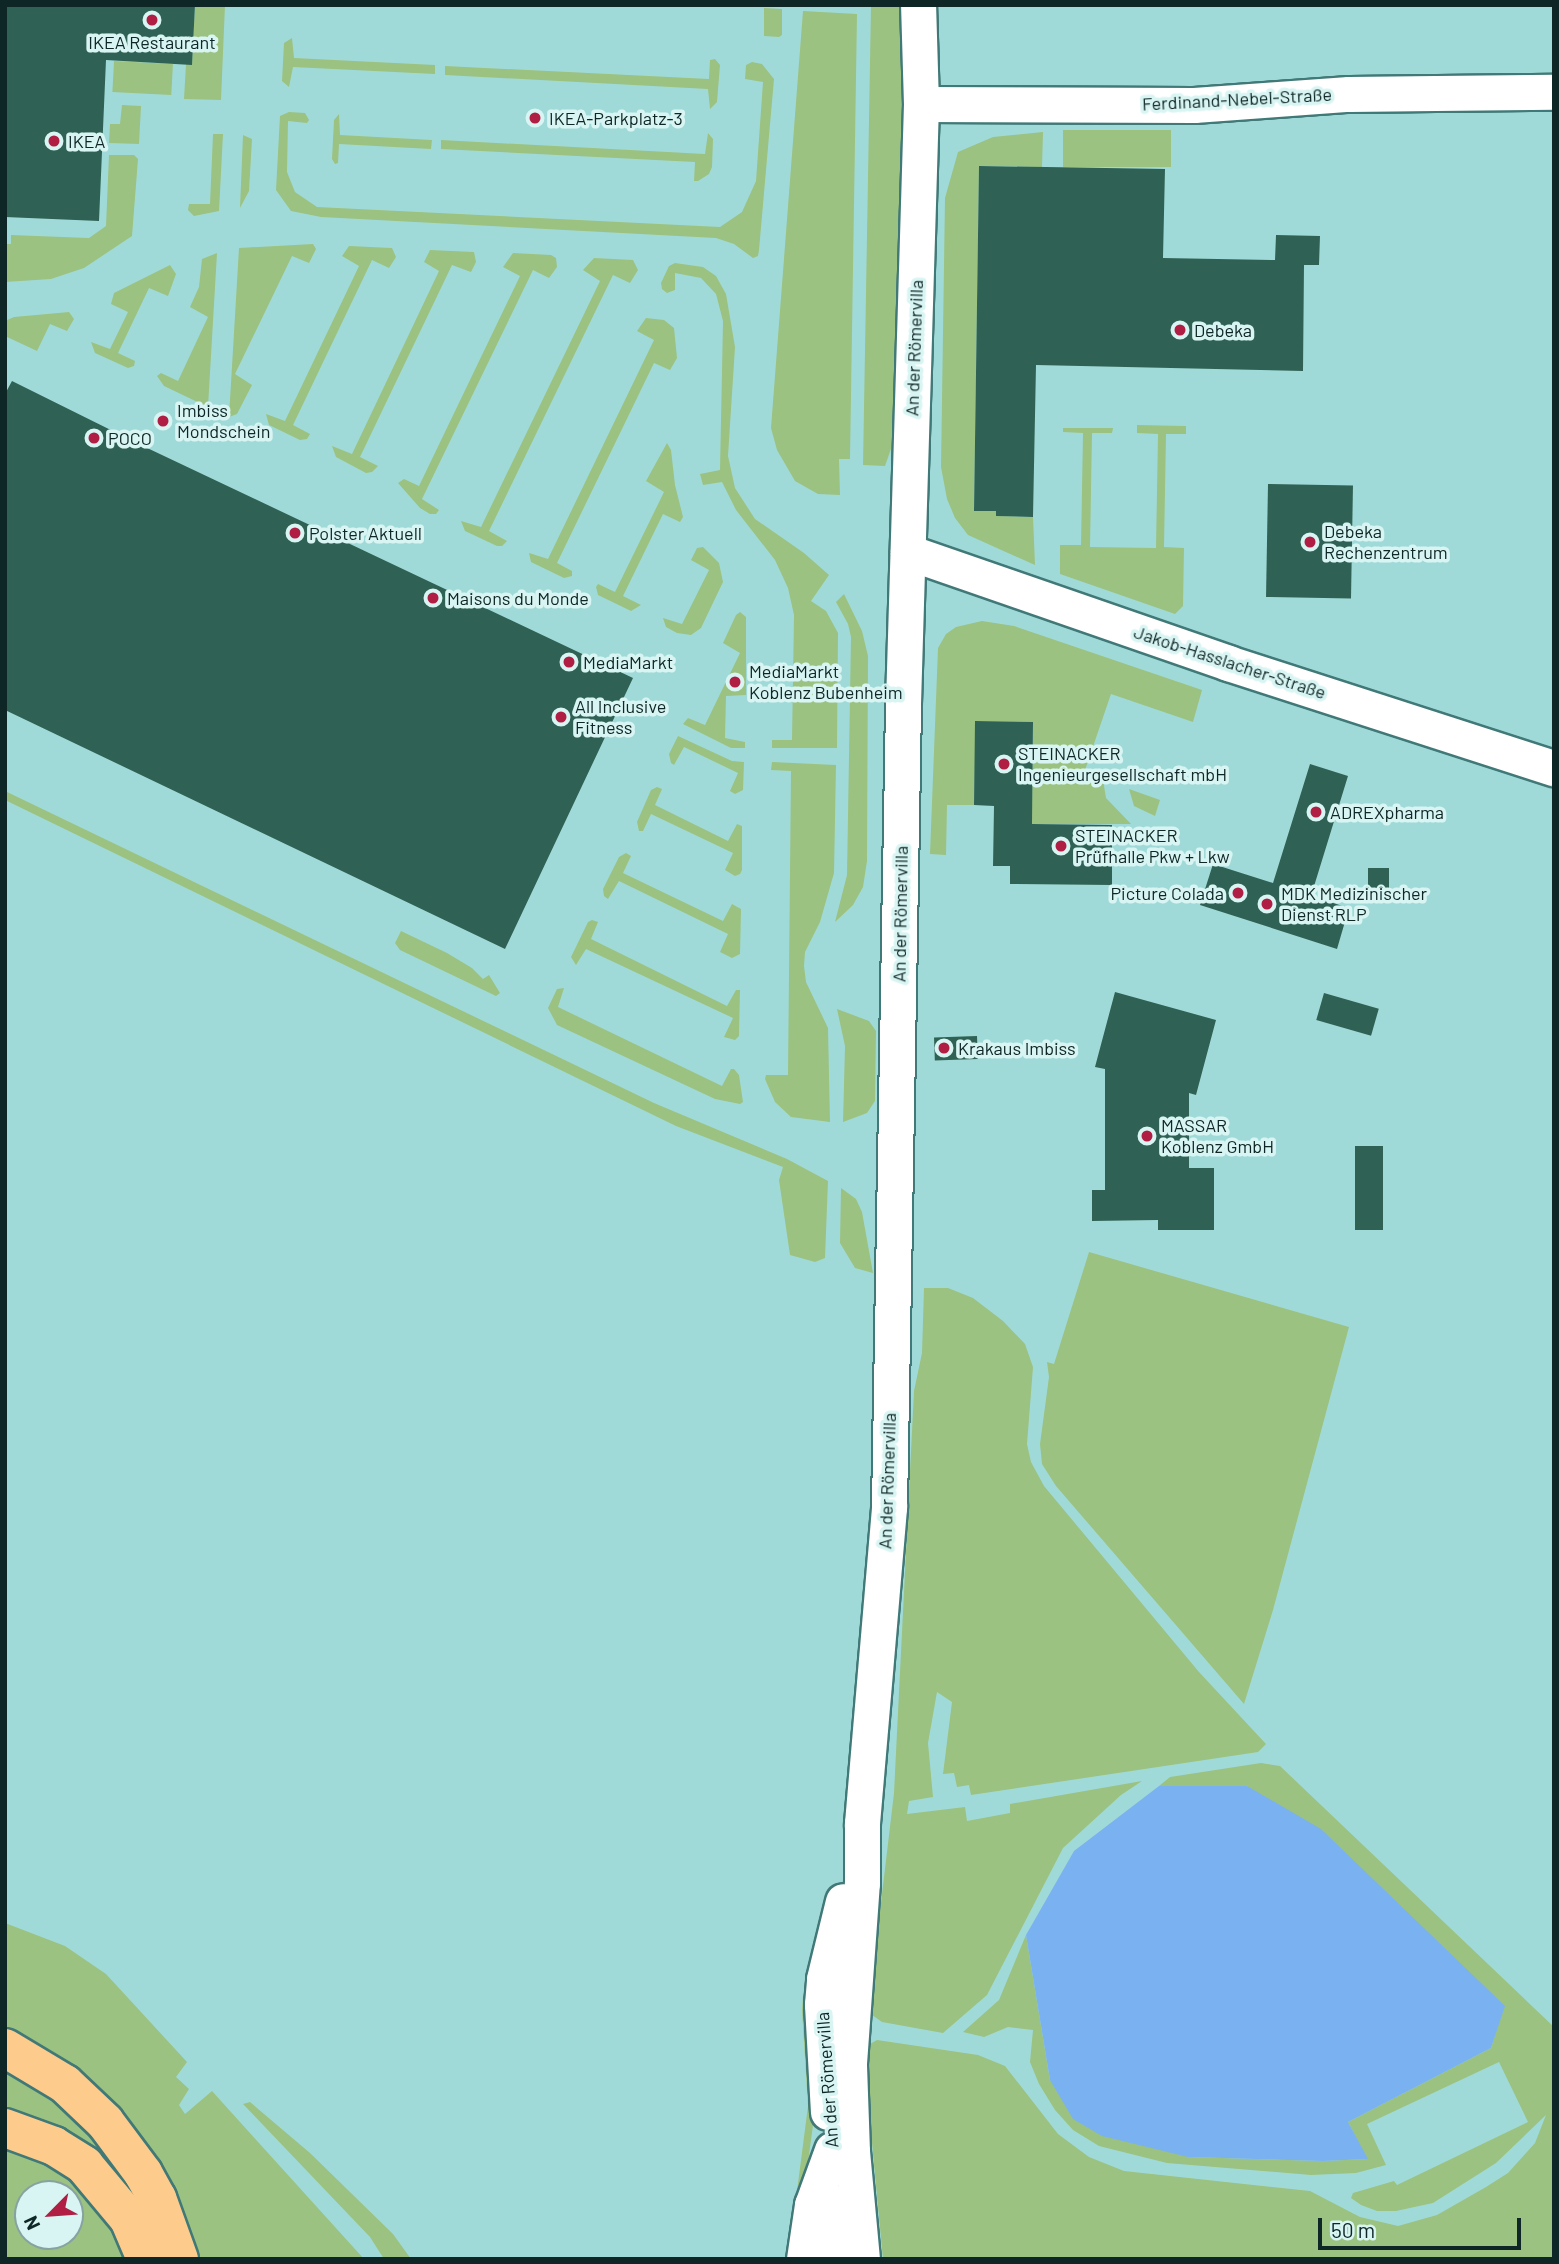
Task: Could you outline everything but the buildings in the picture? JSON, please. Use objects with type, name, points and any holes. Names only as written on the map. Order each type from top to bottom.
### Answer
[{"type":"highway","points":[[5,2048],[65,2084],[105,2122],[143,2173],[157,2198],[179,2259]]},
{"type":"highway","points":[[5,2128],[54,2146],[84,2165],[129,2219],[146,2259]]},
{"type":"street","name":"An der Römervilla","points":[[862,2259],[852,2151],[849,2063],[862,1883],[862,1823],[889,1507],[908,552],[921,104],[918,5]]},
{"type":"street","name":"Ferdinand-Nebel-Straße","points":[[921,104],[1194,104],[1349,93],[1554,92]]},
{"type":"street","name":"Jakob-Hasslacher-Straße","points":[[908,552],[1228,663],[1554,768]]},
{"type":"street","name":"An der Römervilla","points":[[837,2259],[832,2150],[821,2035],[822,2004],[830,1955],[862,1823]]},
{"type":"street","points":[[804,2259],[812,2205],[832,2150]]},
{"type":"green space","points":[[195,5],[225,5],[221,100],[184,99],[186,64],[192,64]]},
{"type":"green space","points":[[871,5],[902,7],[905,51],[901,317],[893,443],[885,466],[863,465]]},
{"type":"green space","points":[[764,8],[782,9],[782,35],[779,37],[764,36]]},
{"type":"green space","points":[[803,11],[857,14],[850,459],[839,459],[840,495],[818,494],[795,481],[777,450],[771,428]]},
{"type":"green space","points":[[292,38],[294,58],[435,65],[435,74],[293,67],[289,87],[282,81],[284,43]]},
{"type":"green space","points":[[715,59],[720,65],[717,102],[710,109],[708,89],[445,75],[445,66],[709,79],[710,60]]},
{"type":"green space","points":[[114,61],[173,64],[171,95],[112,92]]},
{"type":"green space","points":[[752,62],[762,64],[774,79],[759,250],[758,256],[753,258],[734,244],[716,238],[321,217],[291,211],[276,190],[280,116],[289,112],[305,113],[309,120],[307,123],[288,121],[287,172],[295,192],[317,207],[720,227],[742,212],[756,181],[763,82],[745,79],[746,65]]},
{"type":"green space","points":[[122,105],[141,106],[139,144],[109,143],[110,124],[120,124]]},
{"type":"green space","points":[[339,114],[340,135],[432,140],[431,149],[339,144],[338,163],[335,164],[332,159],[334,120]]},
{"type":"green space","points":[[1063,130],[1171,130],[1171,167],[1063,167]]},
{"type":"green space","points":[[1043,132],[1042,167],[979,166],[974,510],[996,511],[996,516],[1033,517],[1035,565],[968,535],[955,518],[947,499],[941,467],[945,198],[958,152],[993,137]]},
{"type":"green space","points":[[708,133],[713,139],[712,167],[709,174],[698,181],[694,181],[695,162],[441,149],[441,140],[705,154]]},
{"type":"green space","points":[[213,134],[223,134],[219,211],[194,216],[188,210],[189,204],[210,204]]},
{"type":"green space","points":[[243,135],[252,139],[249,191],[240,208]]},
{"type":"green space","points":[[109,155],[134,155],[138,159],[132,236],[84,268],[51,279],[5,282],[5,244],[11,244],[11,235],[89,238],[106,226]]},
{"type":"green space","points":[[313,244],[316,249],[309,263],[292,256],[235,374],[252,385],[237,414],[229,417],[239,248]]},
{"type":"green space","points":[[349,246],[392,248],[396,257],[389,268],[372,260],[293,425],[310,434],[307,439],[300,440],[269,425],[266,414],[285,421],[359,266],[342,256]]},
{"type":"green space","points":[[430,250],[474,252],[476,262],[471,272],[452,265],[360,457],[378,466],[372,472],[366,473],[336,457],[332,446],[352,454],[439,271],[424,262]]},
{"type":"green space","points":[[217,253],[208,407],[164,386],[157,376],[161,373],[178,381],[208,317],[190,307],[199,287],[202,259]]},
{"type":"green space","points":[[513,253],[551,255],[556,258],[557,267],[549,278],[533,270],[422,499],[439,510],[436,514],[430,514],[420,508],[398,483],[404,479],[419,486],[520,276],[503,267]]},
{"type":"green space","points":[[594,258],[633,260],[638,270],[630,283],[613,275],[489,531],[507,541],[502,546],[497,546],[465,531],[461,521],[481,527],[600,281],[583,270]]},
{"type":"green space","points":[[675,263],[703,267],[716,276],[726,294],[735,347],[728,456],[735,488],[755,519],[804,553],[829,575],[811,601],[826,611],[838,633],[837,748],[772,748],[772,740],[792,740],[794,615],[788,588],[775,560],[736,510],[722,482],[703,485],[700,474],[720,470],[723,321],[716,294],[701,278],[675,273],[675,290],[667,293],[662,289],[661,283],[669,266]]},
{"type":"green space","points":[[170,265],[176,274],[168,296],[149,288],[118,353],[135,361],[134,366],[128,368],[95,353],[91,342],[110,349],[128,312],[111,304],[114,293]]},
{"type":"green space","points":[[69,312],[74,319],[67,331],[50,324],[37,351],[5,336],[5,321],[14,317]]},
{"type":"green space","points":[[646,318],[664,320],[674,328],[677,358],[670,370],[654,363],[557,563],[572,571],[572,576],[564,578],[531,562],[529,553],[548,559],[654,340],[637,331]]},
{"type":"green space","points":[[1137,425],[1186,426],[1186,434],[1166,434],[1164,547],[1184,548],[1183,606],[1175,614],[1060,574],[1060,545],[1081,545],[1083,433],[1063,432],[1063,428],[1113,428],[1112,433],[1092,433],[1090,547],[1156,548],[1158,434],[1137,433]]},
{"type":"green space","points":[[667,443],[671,450],[675,485],[683,517],[680,522],[663,514],[623,596],[641,605],[631,611],[598,595],[596,587],[598,584],[615,592],[664,492],[646,481]]},
{"type":"green space","points":[[703,547],[719,563],[723,582],[701,628],[691,635],[677,633],[666,627],[663,618],[682,624],[709,570],[691,560],[697,548]]},
{"type":"green space","points":[[844,594],[862,631],[868,656],[867,861],[863,887],[853,905],[835,922],[847,875],[851,637],[848,624],[836,602]]},
{"type":"green space","points":[[740,612],[746,617],[746,695],[726,696],[725,738],[745,742],[745,748],[731,748],[683,724],[688,718],[705,725],[740,653],[723,643]]},
{"type":"green space","points":[[982,621],[1014,626],[1202,690],[1193,722],[1111,694],[1084,773],[1103,780],[1106,798],[1131,824],[1011,824],[1032,806],[1033,722],[976,721],[974,805],[947,805],[946,855],[930,854],[938,648],[946,634],[956,627]]},
{"type":"green space","points":[[678,736],[732,761],[744,762],[743,790],[735,794],[730,791],[738,773],[684,747],[674,765],[671,763],[669,754]]},
{"type":"green space","points":[[772,762],[836,765],[834,873],[820,922],[805,952],[804,966],[806,982],[828,1028],[830,1122],[791,1117],[775,1102],[765,1079],[766,1075],[788,1075],[791,771],[771,770]]},
{"type":"green space","points":[[657,787],[662,789],[655,805],[728,841],[737,824],[742,826],[740,874],[735,876],[725,870],[733,853],[651,814],[643,831],[639,831],[637,822],[651,790]]},
{"type":"green space","points":[[1129,789],[1160,800],[1155,816],[1134,806]]},
{"type":"green space","points":[[5,791],[654,1103],[787,1159],[828,1181],[825,1258],[815,1262],[790,1255],[779,1180],[783,1167],[676,1126],[5,800]]},
{"type":"green space","points":[[626,853],[631,856],[623,873],[723,921],[732,904],[741,909],[740,954],[732,958],[720,952],[728,934],[619,881],[608,899],[604,896],[603,889],[619,857]]},
{"type":"green space","points":[[588,922],[598,922],[591,939],[727,1006],[736,990],[740,990],[739,1036],[735,1040],[724,1037],[733,1018],[586,949],[576,965],[571,957]]},
{"type":"green space","points":[[401,931],[447,953],[472,968],[483,979],[489,975],[500,993],[496,996],[400,950],[395,943]]},
{"type":"green space","points":[[564,988],[558,1007],[722,1086],[731,1069],[734,1069],[739,1075],[743,1102],[740,1104],[715,1099],[557,1025],[548,1008],[557,989]]},
{"type":"green space","points":[[837,1009],[869,1021],[876,1031],[875,1101],[867,1113],[843,1122],[845,1046]]},
{"type":"green space","points":[[841,1188],[856,1199],[862,1212],[873,1273],[855,1268],[840,1243]]},
{"type":"green space","points":[[1089,1252],[1349,1327],[1273,1610],[1244,1704],[1056,1486],[1042,1464],[1040,1444],[1049,1377],[1047,1362],[1054,1364]]},
{"type":"green space","points":[[924,1288],[948,1288],[973,1298],[1003,1321],[1025,1344],[1033,1367],[1027,1444],[1031,1462],[1044,1486],[1199,1672],[1266,1744],[1258,1752],[971,1795],[969,1785],[957,1787],[954,1773],[943,1774],[952,1702],[937,1692],[928,1743],[933,1797],[909,1801],[907,1814],[965,1807],[967,1821],[1010,1813],[1010,1804],[1142,1781],[1121,1795],[1063,1848],[987,1995],[943,2033],[882,2022],[868,2012],[894,1793],[914,1391],[922,1353]]},
{"type":"green space","points":[[1261,1763],[1280,1766],[1554,2027],[1554,2259],[883,2259],[863,2048],[877,2040],[978,2055],[1005,2066],[1058,2134],[1089,2157],[1124,2171],[1310,2191],[1360,2217],[1398,2226],[1437,2215],[1486,2187],[1508,2173],[1535,2143],[1546,2115],[1496,2163],[1433,2203],[1396,2211],[1377,2211],[1351,2198],[1353,2193],[1394,2181],[1397,2185],[1528,2122],[1499,2062],[1367,2124],[1386,2165],[1356,2173],[1311,2175],[1167,2163],[1099,2146],[1073,2130],[1055,2110],[1039,2084],[1030,2062],[1033,2030],[1008,2027],[984,2037],[963,2032],[999,2000],[1026,1935],[1050,2080],[1188,2157],[1323,2161],[1367,2159],[1348,2122],[1491,2048],[1504,2006],[1413,1919],[1247,1786],[1159,1786],[1170,1777]]},
{"type":"green space","points":[[5,1923],[65,1946],[106,1974],[187,2062],[176,2077],[189,2089],[179,2105],[185,2114],[212,2091],[364,2259],[192,2259],[5,2030]]},
{"type":"green space","points":[[810,1987],[816,2103],[795,2259],[793,2222],[808,2106],[802,2010],[803,1996]]},
{"type":"green space","points":[[5,2060],[54,2089],[151,2210],[5,2116]]},
{"type":"green space","points":[[250,2102],[310,2153],[393,2234],[411,2259],[384,2259],[370,2237],[243,2104]]},
{"type":"green space","points":[[5,2138],[83,2180],[14,2180],[14,2250],[84,2250],[84,2182],[135,2259],[5,2259]]},
{"type":"water","points":[[1159,1786],[1247,1786],[1321,1829],[1505,2006],[1491,2048],[1348,2122],[1368,2159],[1323,2161],[1188,2157],[1102,2136],[1073,2119],[1050,2080],[1026,1935],[1074,1851]]},
{"type":"place","name":"IKEA Restaurant","points":[[152,20]]},
{"type":"place","name":"IKEA-Parkplatz-3","points":[[535,118]]},
{"type":"place","name":"IKEA","points":[[54,141]]},
{"type":"place","name":"Debeka","points":[[1180,330]]},
{"type":"place","name":"Imbiss Mondschein","points":[[163,421]]},
{"type":"place","name":"POCO","points":[[94,438]]},
{"type":"place","name":"Polster Aktuell","points":[[295,533]]},
{"type":"place","name":"Debeka Rechenzentrum","points":[[1310,542]]},
{"type":"place","name":"Maisons du Monde","points":[[433,598]]},
{"type":"place","name":"MediaMarkt","points":[[569,662]]},
{"type":"place","name":"MediaMarkt Koblenz Bubenheim","points":[[735,682]]},
{"type":"place","name":"All Inclusive Fitness","points":[[561,717]]},
{"type":"place","name":"STEINACKER Ingenieurgesellschaft mbH","points":[[1004,764]]},
{"type":"place","name":"ADREXpharma","points":[[1316,812]]},
{"type":"place","name":"STEINACKER Prüfhalle Pkw + Lkw","points":[[1061,846]]},
{"type":"place","name":"Picture Colada","points":[[1238,893]]},
{"type":"place","name":"MDK Medizinischer Dienst RLP","points":[[1267,904]]},
{"type":"place","name":"Krakaus Imbiss","points":[[944,1048]]},
{"type":"place","name":"MASSAR Koblenz GmbH","points":[[1147,1136]]}]
